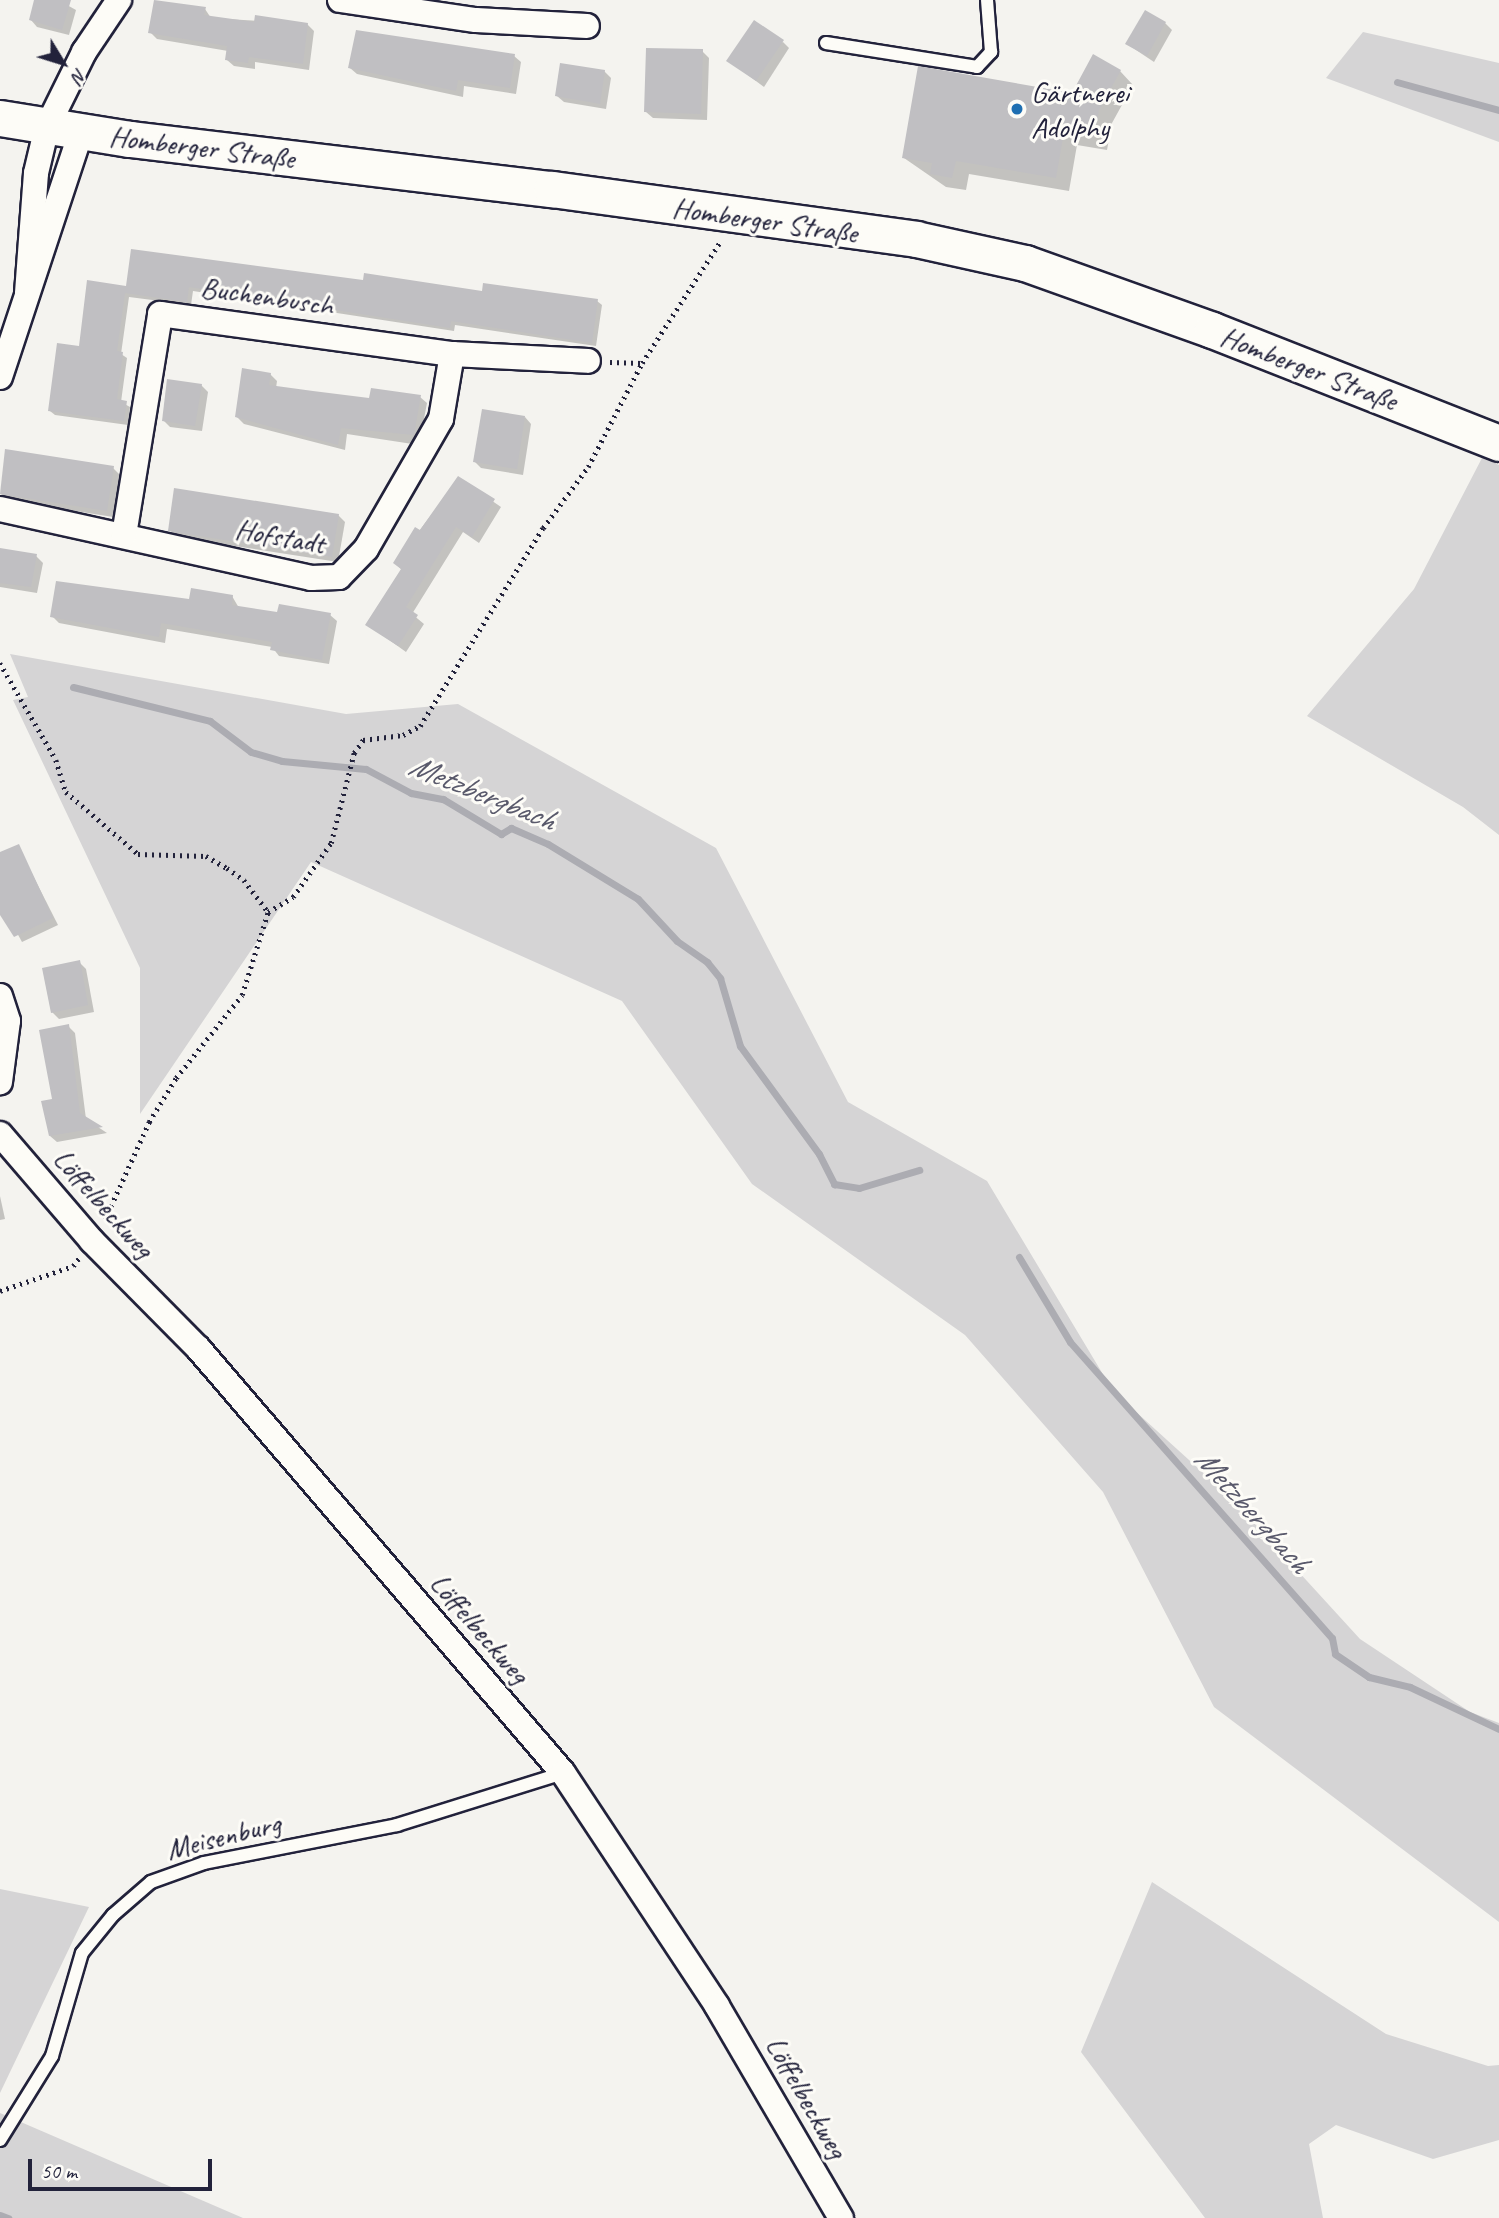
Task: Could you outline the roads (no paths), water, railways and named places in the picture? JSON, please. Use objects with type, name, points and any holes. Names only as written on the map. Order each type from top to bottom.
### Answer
[{"type":"main road","name":"Homberger Straße","points":[[0,118],[64,130],[552,189],[736,217],[916,239],[1025,263],[1212,330],[1499,443]]},
{"type":"street","points":[[0,377],[27,293],[84,52],[119,0]]},
{"type":"street","points":[[340,0],[476,20],[586,26]]},
{"type":"street","points":[[27,293],[36,173],[64,130]]},
{"type":"street","name":"Buchenbusch","points":[[124,535],[160,314],[453,354],[588,361]]},
{"type":"street","name":"Hofstadt","points":[[0,509],[311,578],[339,577],[366,549],[441,419],[453,354]]},
{"type":"street","points":[[0,996],[8,1021],[0,1082]]},
{"type":"street","name":"Löffelbeckweg","points":[[0,1134],[93,1241],[198,1348],[563,1773],[718,2006],[841,2218]]},
{"type":"lane","points":[[826,43],[977,67],[990,52],[988,0]]},
{"type":"lane","name":"Meisenburg","points":[[0,2140],[52,2056],[82,1953],[113,1915],[151,1882],[204,1863],[397,1825],[563,1773]]},
{"type":"waterway","points":[[1397,82],[1499,110]]},
{"type":"waterway","name":"Metzbergbach","points":[[73,687],[210,721],[251,752],[282,761],[366,769],[411,793],[443,799],[501,834],[511,828],[548,844],[638,899],[677,941],[707,962],[720,978],[740,1046],[819,1154],[834,1184],[859,1188],[919,1170]]},
{"type":"waterway","name":"Metzbergbach","points":[[1019,1257],[1070,1342],[1332,1638],[1335,1654],[1369,1677],[1410,1687],[1499,1729]]},
{"type":"waterway","points":[[0,2215],[8,2218]]},
{"type":"place","name":"Gärtnerei Adolphy","points":[[1017,109]]}]
